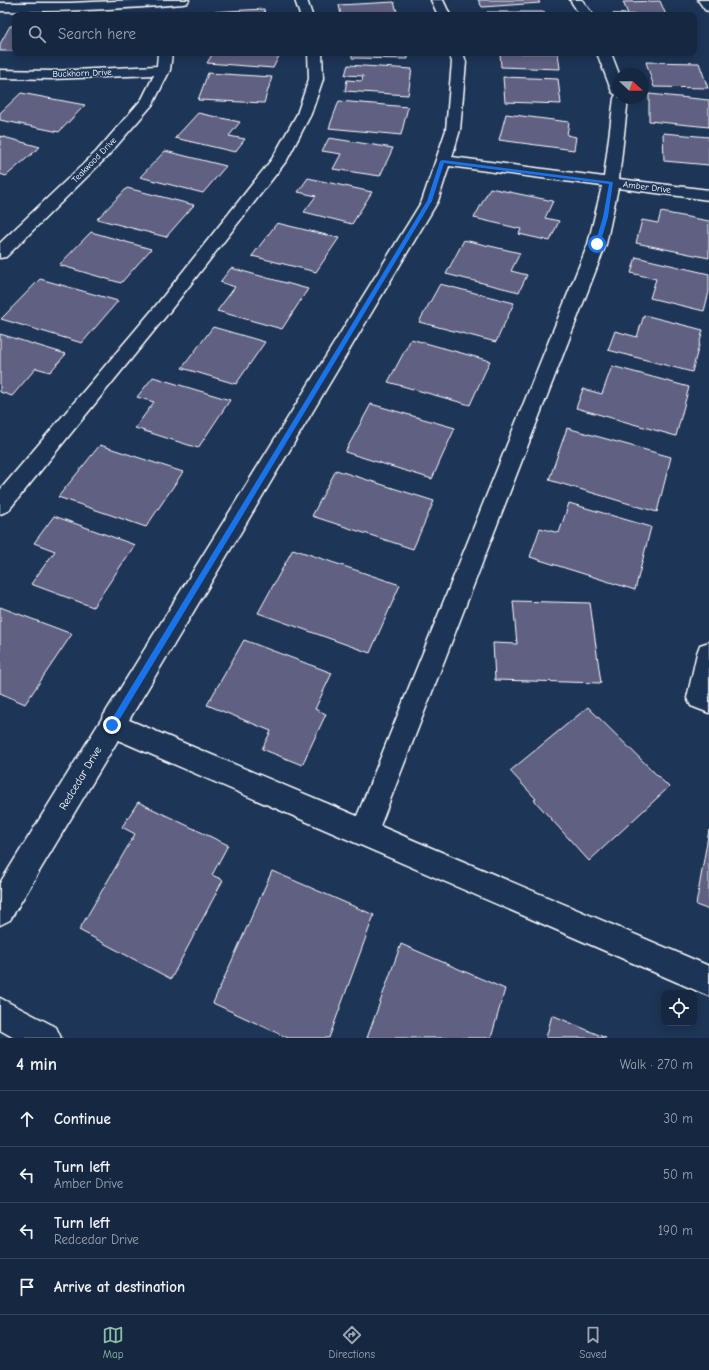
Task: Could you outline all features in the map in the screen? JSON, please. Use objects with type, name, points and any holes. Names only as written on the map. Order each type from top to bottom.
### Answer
[{"type":"street","points":[[0,7],[46,8],[159,6],[183,0]]},
{"type":"street","points":[[301,0],[305,12]]},
{"type":"street","points":[[438,0],[443,12]]},
{"type":"street","points":[[576,0],[586,12]]},
{"type":"street","name":"Teakwood Drive","points":[[0,253],[101,155],[148,101],[164,70],[165,56]]},
{"type":"street","points":[[0,505],[160,312],[279,160],[304,114],[316,78],[315,56]]},
{"type":"street","name":"Redcedar Drive","points":[[0,910],[430,201],[453,130],[459,62],[457,56]]},
{"type":"street","points":[[605,56],[613,76]]},
{"type":"street","name":"Buckhorn Drive","points":[[3,78],[164,70]]},
{"type":"street","points":[[364,833],[597,244],[605,217],[612,183],[620,104]]},
{"type":"street","name":"Amber Drive","points":[[443,161],[709,195]]},
{"type":"street","points":[[704,699],[709,653]]},
{"type":"street","points":[[112,725],[709,981]]},
{"type":"street","points":[[0,1014],[45,1038]]},
{"type":"building","points":[[478,0],[538,0],[540,3],[482,7]]},
{"type":"building","points":[[660,1],[665,12],[627,12],[623,2]]},
{"type":"building","points":[[394,2],[397,12],[340,12],[339,5]]},
{"type":"building","points":[[264,9],[264,12],[209,12]]},
{"type":"building","points":[[10,26],[12,26],[12,51],[0,51],[0,44]]},
{"type":"building","points":[[211,56],[279,56],[273,68],[207,63]]},
{"type":"building","points":[[352,56],[408,56],[408,59],[352,58]]},
{"type":"building","points":[[500,56],[558,56],[560,69],[501,67]]},
{"type":"building","points":[[646,62],[699,63],[708,88],[654,87]]},
{"type":"building","points":[[348,65],[412,69],[408,95],[345,91],[347,80],[362,81],[363,76],[345,75]]},
{"type":"building","points":[[208,73],[272,77],[264,103],[198,100]]},
{"type":"building","points":[[503,77],[558,79],[561,104],[505,102]]},
{"type":"building","points":[[21,93],[85,105],[59,132],[0,120],[0,113]]},
{"type":"building","points":[[649,94],[709,100],[709,127],[649,121]]},
{"type":"building","points":[[339,101],[408,107],[401,135],[329,128]]},
{"type":"building","points":[[198,113],[240,122],[229,136],[245,139],[235,152],[175,138]]},
{"type":"building","points":[[506,114],[569,122],[567,135],[576,137],[574,150],[499,140]]},
{"type":"building","points":[[663,133],[709,137],[709,165],[664,161]]},
{"type":"building","points":[[0,136],[40,147],[6,176],[0,174]]},
{"type":"building","points":[[329,138],[393,148],[380,176],[333,169],[341,154],[322,151]]},
{"type":"building","points":[[165,151],[226,166],[203,193],[140,177]]},
{"type":"building","points":[[308,178],[372,192],[352,224],[304,212],[316,196],[298,192]]},
{"type":"building","points":[[127,188],[194,205],[166,237],[97,219]]},
{"type":"building","points":[[490,188],[553,201],[545,218],[559,221],[550,241],[519,234],[521,229],[474,218]]},
{"type":"building","points":[[661,212],[709,221],[709,258],[636,243],[642,220],[658,223]]},
{"type":"building","points":[[277,223],[339,238],[316,272],[252,256]]},
{"type":"building","points":[[91,232],[151,249],[121,283],[59,265]]},
{"type":"building","points":[[464,240],[520,253],[511,271],[527,275],[519,292],[446,274]]},
{"type":"building","points":[[636,257],[709,274],[709,292],[704,311],[650,298],[656,279],[631,273]]},
{"type":"building","points":[[231,268],[308,289],[282,329],[217,311],[235,287],[220,282]]},
{"type":"building","points":[[40,279],[118,301],[82,343],[1,319]]},
{"type":"building","points":[[440,284],[514,303],[496,342],[419,322]]},
{"type":"building","points":[[644,315],[703,330],[692,372],[608,350],[615,331],[637,337]]},
{"type":"building","points":[[213,327],[265,342],[236,384],[182,368]]},
{"type":"building","points":[[0,334],[66,354],[50,372],[36,368],[12,396],[0,392]]},
{"type":"building","points":[[411,339],[490,361],[470,405],[388,382]]},
{"type":"building","points":[[612,366],[689,387],[676,436],[576,408],[583,389],[602,394]]},
{"type":"building","points":[[153,377],[230,400],[198,448],[135,428],[154,402],[137,397]]},
{"type":"building","points":[[371,404],[455,428],[432,479],[345,452]]},
{"type":"building","points":[[567,428],[671,457],[657,512],[549,480]]},
{"type":"building","points":[[100,445],[183,472],[146,527],[58,497]]},
{"type":"building","points":[[336,470],[434,501],[413,549],[312,516]]},
{"type":"building","points":[[569,503],[651,527],[635,590],[530,557],[540,528],[559,533]]},
{"type":"building","points":[[54,516],[135,545],[93,607],[31,584],[55,551],[34,543]]},
{"type":"building","points":[[293,549],[400,585],[370,653],[258,613]]},
{"type":"building","points":[[513,601],[590,603],[601,683],[495,680],[493,643],[517,644]]},
{"type":"building","points":[[0,607],[72,634],[25,704],[0,693]]},
{"type":"building","points":[[244,640],[332,673],[315,709],[326,714],[302,765],[262,749],[271,731],[207,705]]},
{"type":"building","points":[[588,707],[669,787],[589,861],[510,771]]},
{"type":"building","points":[[138,802],[228,845],[212,875],[223,880],[171,979],[79,930],[135,834],[122,827]]},
{"type":"building","points":[[709,830],[709,910],[696,905]]},
{"type":"building","points":[[272,871],[374,915],[329,1038],[288,1038],[213,1003]]},
{"type":"building","points":[[401,944],[505,989],[491,1038],[367,1038]]},
{"type":"building","points":[[552,1015],[606,1038],[546,1038]]},
{"type":"route","points":[[112,725],[430,201],[443,161],[612,183],[605,217],[597,244]]}]
